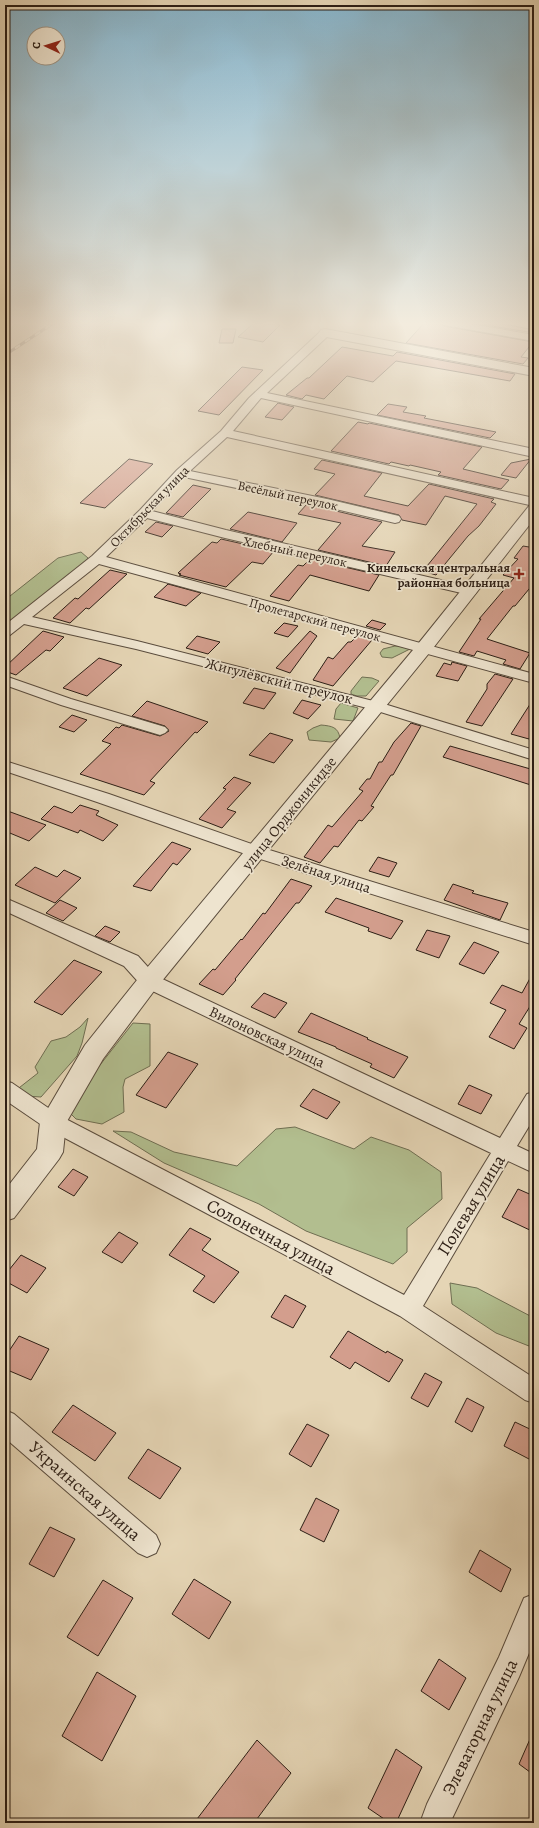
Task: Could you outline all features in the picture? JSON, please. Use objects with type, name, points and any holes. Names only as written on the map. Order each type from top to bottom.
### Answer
[{"type":"street","name":"Октябрьская улица","points":[[5,632],[96,560],[144,513],[181,473],[225,433],[248,407]]},
{"type":"street","points":[[319,407],[534,453]]},
{"type":"street","points":[[225,433],[534,502]]},
{"type":"street","name":"Весёлый переулок","points":[[181,473],[327,503],[396,519]]},
{"type":"street","name":"улица Орджоникидзе","points":[[53,1122],[94,1052],[149,981],[424,648],[534,509]]},
{"type":"street","name":"Хлебный переулок","points":[[144,513],[222,534],[406,575],[470,591]]},
{"type":"street","name":"Пролетарский переулок","points":[[96,560],[160,575],[299,615],[534,679]]},
{"type":"street","name":"Жигулёвский переулок","points":[[21,619],[137,645],[376,706],[534,755]]},
{"type":"street","points":[[5,680],[66,702],[160,730]]},
{"type":"street","name":"Зелёная улица","points":[[5,766],[104,798],[257,852],[534,939]]},
{"type":"street","name":"Вилоновская улица","points":[[5,904],[131,961],[149,981],[534,1164]]},
{"type":"street","name":"Солонечная улица","points":[[5,1089],[53,1122],[408,1309],[534,1392]]},
{"type":"street","name":"Полевая улица","points":[[408,1309],[534,1100]]},
{"type":"street","points":[[5,1210],[50,1152],[53,1122]]},
{"type":"street","name":"Украинская улица","points":[[5,1422],[147,1544]]},
{"type":"street","name":"Элеваторная улица","points":[[435,1823],[509,1667],[534,1608]]},
{"type":"green space","points":[[81,552],[88,558],[58,587],[5,627],[5,600],[58,558]]},
{"type":"green space","points":[[395,646],[406,646],[410,649],[392,658],[382,657],[380,653],[383,649]]},
{"type":"green space","points":[[362,677],[372,678],[379,681],[366,696],[351,694],[351,691]]},
{"type":"green space","points":[[341,703],[358,708],[353,721],[334,719],[336,709]]},
{"type":"green space","points":[[321,725],[336,729],[340,738],[331,742],[309,740],[307,732]]},
{"type":"green space","points":[[88,1018],[77,1056],[41,1097],[25,1096],[15,1091],[38,1073],[35,1067],[51,1041],[66,1037],[80,1027]]},
{"type":"green space","points":[[133,1023],[150,1024],[150,1066],[125,1079],[123,1087],[124,1112],[102,1124],[76,1119],[70,1113],[85,1084]]},
{"type":"green space","points":[[295,1127],[354,1149],[371,1137],[409,1150],[441,1172],[442,1199],[407,1228],[407,1252],[393,1264],[306,1231],[259,1204],[164,1163],[113,1131],[131,1132],[174,1152],[237,1166],[276,1129]]},
{"type":"green space","points":[[450,1283],[477,1288],[534,1318],[534,1348],[496,1333],[452,1304]]},
{"type":"building","points":[[202,407],[227,407],[219,415],[198,411]]},
{"type":"building","points":[[274,407],[294,407],[282,420],[265,417]]},
{"type":"building","points":[[385,407],[407,407],[403,412],[426,416],[424,418],[496,432],[490,438],[377,415]]},
{"type":"building","points":[[358,422],[482,447],[463,469],[509,480],[501,489],[438,475],[441,472],[410,465],[391,462],[389,464],[331,451]]},
{"type":"building","points":[[129,459],[153,464],[105,508],[80,503]]},
{"type":"building","points":[[531,459],[516,478],[501,475],[511,463]]},
{"type":"building","points":[[322,460],[382,473],[364,496],[408,506],[429,484],[494,499],[491,502],[496,504],[479,526],[468,536],[436,575],[423,571],[477,504],[445,496],[426,525],[402,520],[399,515],[315,495],[335,474],[314,469]]},
{"type":"building","points":[[193,485],[211,489],[183,517],[166,513]]},
{"type":"building","points":[[307,504],[382,522],[362,546],[395,552],[386,566],[318,550],[341,523],[298,514]]},
{"type":"building","points":[[248,512],[297,523],[282,542],[230,529]]},
{"type":"building","points":[[156,522],[173,526],[162,537],[145,532]]},
{"type":"building","points":[[221,539],[274,551],[263,564],[252,562],[226,587],[179,575],[181,574],[178,573],[212,542],[217,543]]},
{"type":"building","points":[[534,541],[534,583],[515,606],[513,606],[487,639],[530,653],[520,669],[503,664],[506,660],[477,651],[474,656],[459,652],[481,619],[479,619],[514,578],[503,575],[518,559],[514,558],[523,546],[529,547]]},
{"type":"building","points":[[310,559],[379,575],[369,591],[310,575],[289,601],[270,596],[298,565],[303,566]]},
{"type":"building","points":[[110,570],[127,574],[89,609],[86,608],[70,623],[53,618],[75,598],[78,599]]},
{"type":"building","points":[[168,584],[201,593],[186,606],[154,597]]},
{"type":"building","points":[[372,620],[386,624],[380,630],[366,626]]},
{"type":"building","points":[[284,623],[298,626],[288,637],[274,633]]},
{"type":"building","points":[[43,631],[64,637],[50,651],[46,650],[16,675],[5,671],[5,667]]},
{"type":"building","points":[[310,631],[317,636],[290,673],[276,668]]},
{"type":"building","points":[[197,636],[220,642],[208,654],[186,648]]},
{"type":"building","points":[[357,636],[372,640],[333,686],[313,680],[328,657],[333,659],[348,642],[351,642]]},
{"type":"building","points":[[99,658],[122,665],[87,696],[63,688]]},
{"type":"building","points":[[452,662],[467,666],[458,681],[436,676],[444,663],[451,665]]},
{"type":"building","points":[[495,674],[513,679],[482,726],[466,722],[487,689],[487,684]]},
{"type":"building","points":[[254,688],[276,693],[264,709],[243,703]]},
{"type":"building","points":[[534,698],[534,729],[529,739],[511,734]]},
{"type":"building","points":[[302,700],[321,705],[308,719],[293,713]]},
{"type":"building","points":[[147,701],[208,722],[197,733],[195,732],[150,781],[155,783],[144,795],[80,774],[111,744],[102,741],[116,727],[119,728],[122,725],[160,736],[169,731],[165,726],[132,716]]},
{"type":"building","points":[[72,715],[87,720],[74,732],[59,727]]},
{"type":"building","points":[[411,723],[421,726],[393,775],[391,775],[371,806],[374,807],[362,821],[359,820],[338,847],[334,846],[320,863],[304,857],[328,825],[332,827],[363,791],[359,789],[367,779],[370,779],[379,762],[382,762],[394,742]]},
{"type":"building","points":[[270,733],[293,740],[274,763],[249,755]]},
{"type":"building","points":[[450,746],[534,770],[534,786],[443,757]]},
{"type":"building","points":[[234,777],[251,783],[227,809],[236,812],[222,828],[199,819],[226,789],[223,788]]},
{"type":"building","points":[[80,805],[99,811],[96,815],[118,825],[103,841],[80,830],[78,833],[41,819],[54,806],[72,813]]},
{"type":"building","points":[[5,810],[46,825],[29,841],[5,831]]},
{"type":"building","points":[[172,842],[191,849],[177,865],[173,863],[151,891],[133,886]]},
{"type":"building","points":[[378,857],[397,863],[389,877],[369,871]]},
{"type":"building","points":[[35,867],[57,877],[64,870],[81,878],[55,903],[15,885]]},
{"type":"building","points":[[291,879],[312,886],[299,903],[296,903],[223,995],[199,984],[213,969],[215,970],[241,939],[242,940],[263,913],[265,914]]},
{"type":"building","points":[[453,884],[474,891],[472,893],[508,903],[500,920],[444,900]]},
{"type":"building","points":[[336,898],[403,921],[391,939],[368,931],[369,928],[325,912]]},
{"type":"building","points":[[60,900],[77,908],[63,921],[46,913]]},
{"type":"building","points":[[105,926],[120,932],[110,942],[95,936]]},
{"type":"building","points":[[427,930],[450,936],[439,958],[416,950]]},
{"type":"building","points":[[474,942],[499,952],[484,974],[459,964]]},
{"type":"building","points":[[74,960],[102,972],[62,1015],[34,1002]]},
{"type":"building","points":[[534,971],[534,1000],[519,1024],[527,1028],[514,1049],[489,1037],[506,1010],[490,1003],[502,985],[522,993]]},
{"type":"building","points":[[264,993],[287,1003],[275,1018],[251,1007]]},
{"type":"building","points":[[311,1013],[408,1057],[394,1078],[370,1067],[372,1064],[336,1047],[298,1032]]},
{"type":"building","points":[[168,1052],[198,1064],[166,1108],[136,1095]]},
{"type":"building","points":[[469,1085],[492,1095],[481,1114],[458,1104]]},
{"type":"building","points":[[313,1089],[340,1102],[327,1119],[300,1106]]},
{"type":"building","points":[[73,1169],[88,1177],[74,1196],[58,1187]]},
{"type":"building","points":[[518,1189],[534,1196],[534,1232],[502,1217]]},
{"type":"building","points":[[190,1228],[211,1239],[202,1250],[239,1272],[214,1303],[193,1291],[205,1276],[169,1255]]},
{"type":"building","points":[[119,1232],[138,1243],[122,1263],[102,1252]]},
{"type":"building","points":[[21,1255],[46,1268],[27,1293],[5,1281],[5,1275]]},
{"type":"building","points":[[285,1295],[306,1306],[293,1328],[271,1317]]},
{"type":"building","points":[[348,1331],[386,1353],[387,1351],[403,1360],[389,1382],[355,1362],[350,1369],[330,1357]]},
{"type":"building","points":[[19,1336],[49,1349],[31,1380],[5,1369],[5,1357]]},
{"type":"building","points":[[425,1373],[442,1382],[428,1407],[411,1398]]},
{"type":"building","points":[[467,1398],[484,1407],[472,1432],[455,1422]]},
{"type":"building","points":[[73,1405],[116,1433],[95,1461],[52,1432]]},
{"type":"building","points":[[515,1422],[534,1431],[534,1448],[529,1459],[504,1446]]},
{"type":"building","points":[[307,1424],[329,1435],[311,1467],[289,1454]]},
{"type":"building","points":[[148,1449],[181,1468],[160,1499],[128,1478]]},
{"type":"building","points":[[316,1498],[339,1510],[324,1542],[300,1530]]},
{"type":"building","points":[[50,1527],[75,1539],[54,1577],[29,1564]]},
{"type":"building","points":[[480,1550],[511,1569],[501,1592],[469,1572]]},
{"type":"building","points":[[194,1579],[231,1602],[209,1639],[172,1614]]},
{"type":"building","points":[[103,1580],[133,1598],[98,1656],[67,1637]]},
{"type":"building","points":[[439,1659],[466,1678],[449,1710],[421,1691]]},
{"type":"building","points":[[97,1672],[136,1696],[102,1761],[62,1736]]},
{"type":"building","points":[[534,1730],[534,1775],[519,1764]]},
{"type":"building","points":[[257,1740],[291,1773],[254,1823],[194,1823]]},
{"type":"building","points":[[396,1749],[422,1767],[396,1823],[390,1823],[368,1808]]},
{"type":"place","name":"Кинельская центральная районная больница","points":[[519,574]]}]
